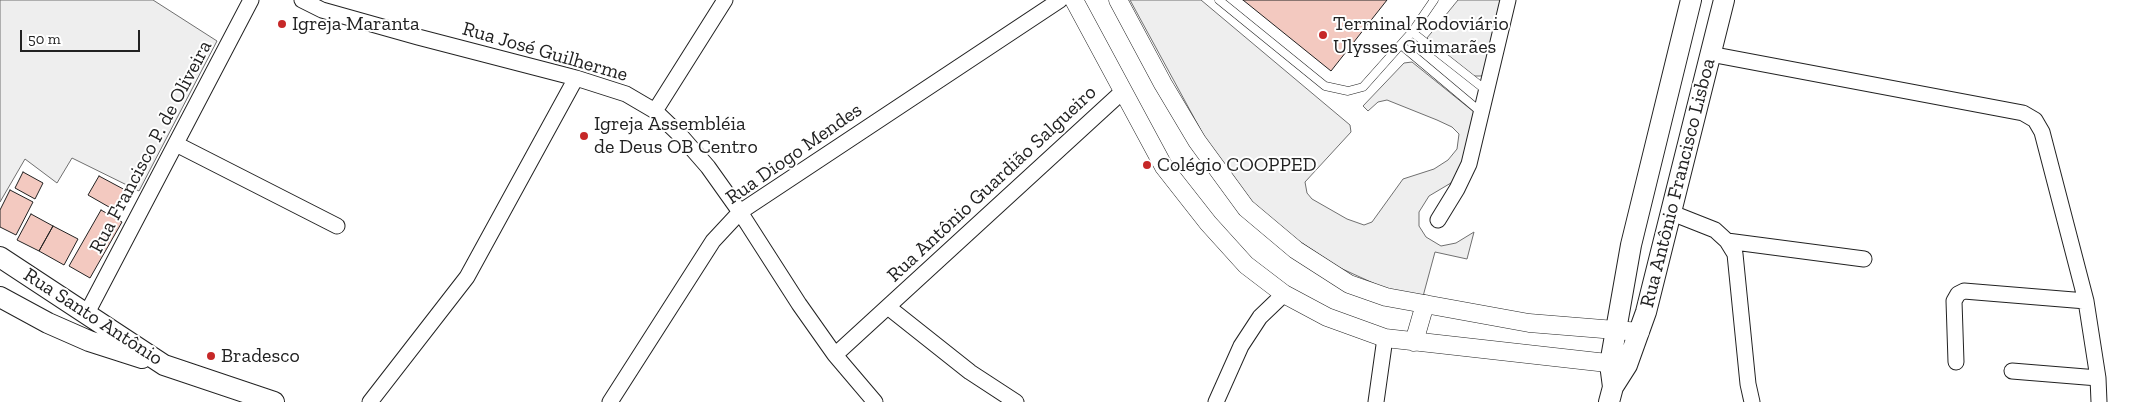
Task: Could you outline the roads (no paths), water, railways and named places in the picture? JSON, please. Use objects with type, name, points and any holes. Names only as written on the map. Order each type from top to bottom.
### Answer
[{"type":"main road","name":"Rua Antônio Francisco Lisboa","points":[[1619,364],[1615,329],[1631,246],[1691,0]]},
{"type":"main road","name":"Rua Antônio Francisco Lisboa","points":[[1619,364],[1640,332],[1672,213],[1724,0]]},
{"type":"main road","name":"Rua Santo Antônio","points":[[0,257],[164,365],[274,402]]},
{"type":"main road","points":[[0,297],[48,323],[89,341],[164,365]]},
{"type":"main road","points":[[1611,394],[1619,364]]},
{"type":"street","name":"Rua Francisco P. de Oliveira","points":[[87,313],[251,0]]},
{"type":"street","name":"Rua José Guilherme","points":[[302,0],[322,10],[576,78],[626,94],[655,111],[682,136],[708,167],[835,355],[875,402]]},
{"type":"street","points":[[655,111],[725,0]]},
{"type":"street","name":"Rua Diogo Mendes","points":[[610,402],[713,241],[740,212],[1060,0]]},
{"type":"street","points":[[1074,0],[1164,167],[1208,223],[1246,265],[1284,294],[1327,317],[1385,338],[1619,364]]},
{"type":"street","points":[[1118,0],[1197,141],[1246,208],[1296,250],[1349,284],[1386,297],[1530,323],[1640,332]]},
{"type":"street","points":[[1438,220],[1457,189],[1469,164],[1508,0]]},
{"type":"street","points":[[1710,54],[2023,113],[2035,120],[2042,132],[2086,301],[2098,378],[2099,402]]},
{"type":"street","points":[[370,402],[467,277],[576,78]]},
{"type":"street","name":"Rua Antônio Guardião Salgueiro","points":[[835,355],[1122,92]]},
{"type":"street","points":[[176,144],[337,226]]},
{"type":"street","points":[[1672,213],[1715,230],[1727,241],[1735,254],[1748,384],[1752,402]]},
{"type":"street","points":[[1727,241],[1864,259]]},
{"type":"street","points":[[1956,362],[1954,301],[1958,294],[1964,291],[2086,301]]},
{"type":"street","points":[[1216,402],[1241,346],[1260,317],[1284,294]]},
{"type":"street","points":[[1414,342],[1425,304]]},
{"type":"street","name":"Rua Antônio Guardião Salgueiro","points":[[888,307],[970,372],[1016,402]]},
{"type":"street","points":[[1376,402],[1385,338]]},
{"type":"street","points":[[2012,371],[2098,378]]},
{"type":"lane","points":[[1219,0],[1326,86],[1336,90],[1348,91],[1363,87],[1401,46],[1434,0]]},
{"type":"lane","points":[[1412,32],[1487,91]]},
{"type":"lane","points":[[1401,46],[1482,114]]},
{"type":"place","name":"Igreja Maranta","points":[[282,24]]},
{"type":"place","name":"Terminal Rodoviário Ulysses Guimarães","points":[[1323,35]]},
{"type":"place","name":"Igreja Assembléia de Deus OB Centro","points":[[584,136]]},
{"type":"place","name":"Colégio COOPPED","points":[[1147,165]]},
{"type":"place","name":"Bradesco","points":[[211,356]]}]
